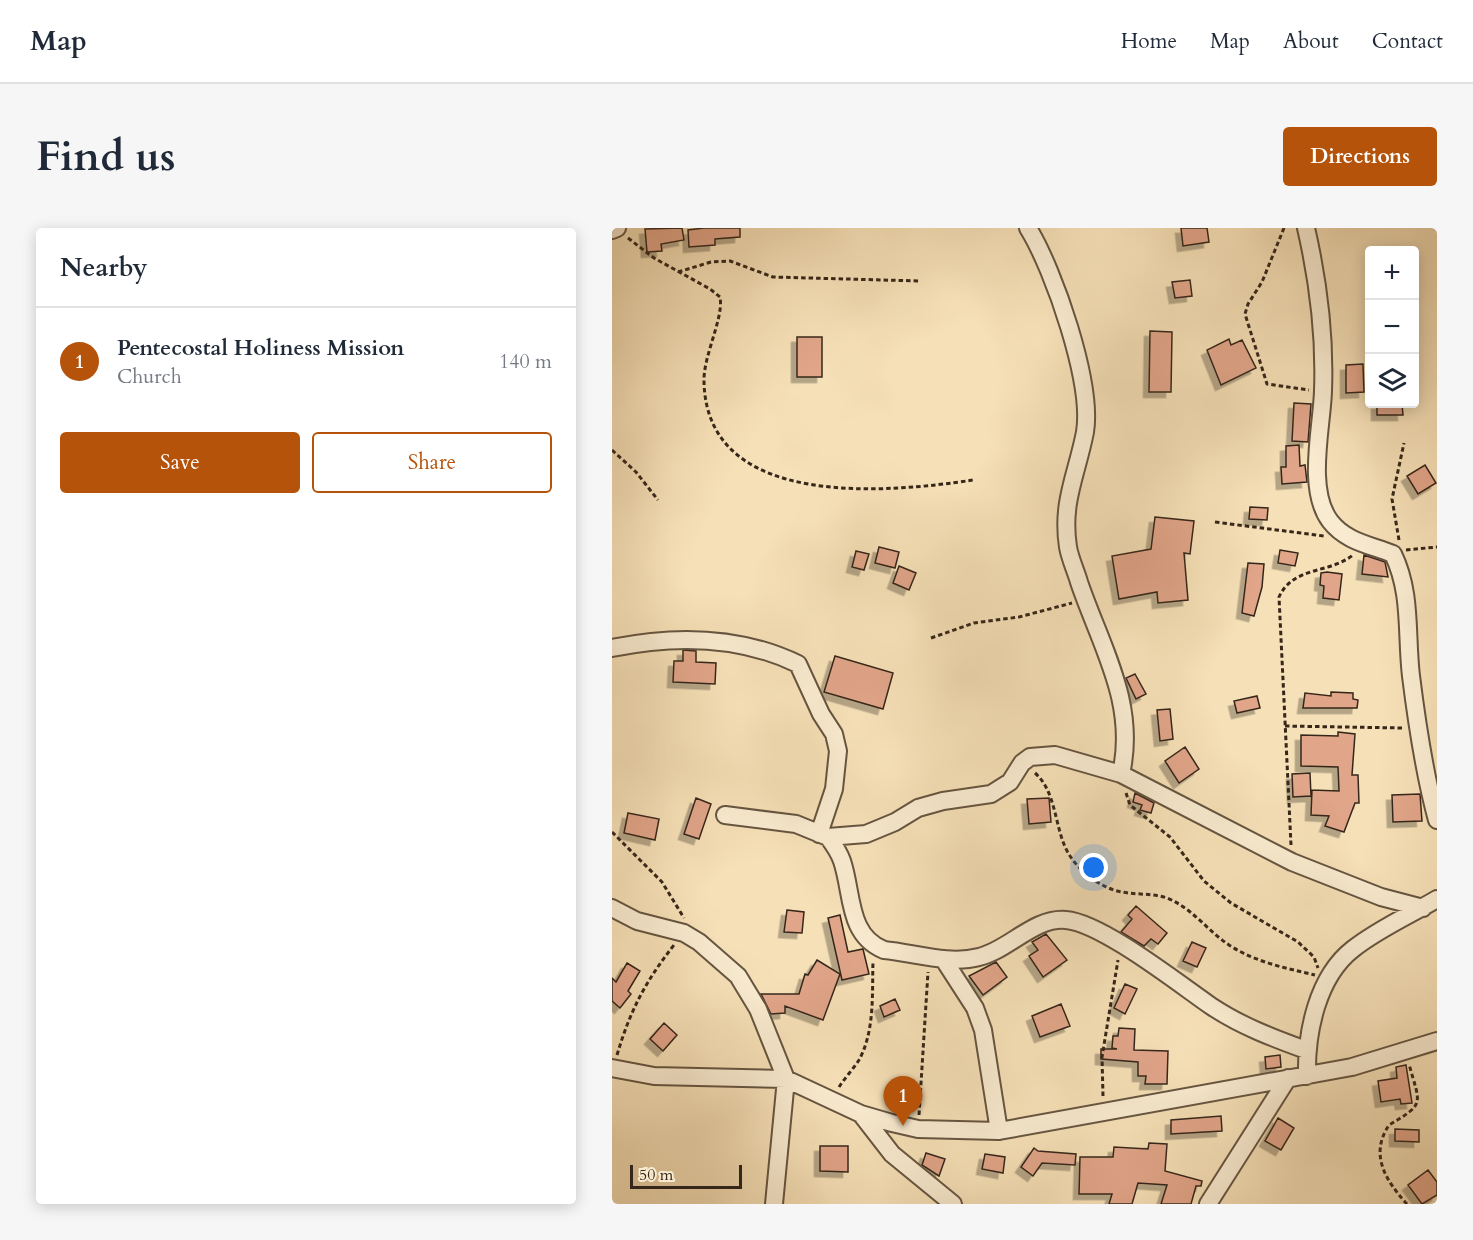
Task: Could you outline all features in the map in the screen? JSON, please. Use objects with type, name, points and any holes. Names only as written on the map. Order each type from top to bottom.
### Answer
[{"type":"street","points":[[1028,228],[1055,286],[1074,346],[1085,397],[1085,429],[1068,493],[1066,518],[1068,549],[1117,679],[1127,739],[1124,775]]},
{"type":"street","points":[[1306,228],[1319,306],[1323,391],[1317,474],[1322,503],[1330,521],[1357,542],[1393,554],[1401,569],[1406,594],[1411,674],[1437,820]]},
{"type":"street","points":[[612,648],[680,639],[720,640],[798,664],[821,714],[834,734],[838,751],[834,789],[823,836]]},
{"type":"street","points":[[725,815],[796,824],[823,836],[866,834],[895,822],[918,808],[943,801],[991,794],[1010,782],[1022,763],[1030,757],[1055,755],[1124,775],[1292,862],[1382,897],[1430,903]]},
{"type":"street","points":[[823,836],[842,861],[853,914],[860,929],[873,945],[884,950],[971,959],[1004,949],[1052,921],[1078,922],[1120,945],[1249,1028],[1306,1050]]},
{"type":"street","points":[[1307,1076],[1306,1050],[1314,1014],[1328,979],[1352,949],[1430,903]]},
{"type":"street","points":[[612,908],[637,921],[684,933],[699,942],[738,976],[758,1009],[786,1079],[774,1204]]},
{"type":"street","points":[[937,957],[975,1008],[983,1030],[999,1131]]},
{"type":"street","points":[[612,1069],[654,1076],[786,1079],[831,1098],[861,1114],[918,1129],[999,1131],[1352,1067],[1437,1041]]},
{"type":"street","points":[[1208,1204],[1288,1078]]},
{"type":"street","points":[[861,1114],[892,1154],[953,1204]]},
{"type":"path","points":[[1284,228],[1262,282],[1248,304],[1245,314],[1267,384],[1323,391]]},
{"type":"path","points":[[618,231],[654,258],[720,297],[720,310],[707,355],[704,382],[709,411],[721,436],[745,463],[774,477],[868,490],[924,487],[973,480]]},
{"type":"path","points":[[678,272],[711,262],[730,261],[773,277],[920,281]]},
{"type":"path","points":[[1404,443],[1392,499],[1394,519],[1402,551],[1437,548]]},
{"type":"path","points":[[612,450],[636,471],[658,500]]},
{"type":"path","points":[[1215,522],[1357,542]]},
{"type":"path","points":[[1292,862],[1279,597],[1290,580],[1299,575],[1334,567],[1357,542]]},
{"type":"path","points":[[931,638],[974,623],[1047,611],[1085,599]]},
{"type":"path","points":[[1285,726],[1419,727]]},
{"type":"path","points":[[1022,763],[1045,784],[1060,833],[1070,856],[1088,875],[1114,890],[1168,898],[1185,908],[1227,944],[1246,955],[1272,965],[1319,976],[1311,952],[1231,903],[1204,881],[1170,837],[1130,806],[1125,795],[1124,775]]},
{"type":"path","points":[[612,832],[662,882],[699,942]]},
{"type":"path","points":[[612,1069],[628,1018],[640,992],[650,975],[684,933]]},
{"type":"path","points":[[831,1098],[860,1059],[867,1035],[872,1013],[873,945]]},
{"type":"path","points":[[1103,1113],[1102,1057],[1120,945]]},
{"type":"path","points":[[918,1129],[937,957]]},
{"type":"path","points":[[1405,1051],[1417,1095],[1417,1105],[1412,1113],[1389,1125],[1384,1132],[1381,1152],[1385,1178],[1407,1204]]},
{"type":"building","points":[[682,228],[684,240],[661,244],[662,251],[647,252],[645,229]]},
{"type":"building","points":[[740,228],[740,237],[715,239],[715,245],[689,247],[688,230]]},
{"type":"building","points":[[1181,228],[1207,228],[1209,242],[1183,246]]},
{"type":"building","points":[[1190,280],[1192,296],[1175,298],[1172,282]]},
{"type":"building","points":[[1150,331],[1172,332],[1171,392],[1149,392]]},
{"type":"building","points":[[797,337],[822,337],[822,377],[797,377]]},
{"type":"building","points":[[1229,339],[1231,345],[1242,340],[1256,368],[1221,385],[1207,350]]},
{"type":"building","points":[[1363,364],[1364,392],[1346,393],[1346,365]]},
{"type":"building","points":[[1294,403],[1311,404],[1308,442],[1292,441]]},
{"type":"building","points":[[1377,408],[1402,408],[1403,415],[1377,415]]},
{"type":"building","points":[[1299,445],[1300,466],[1305,465],[1307,482],[1282,484],[1281,467],[1286,467],[1286,446]]},
{"type":"building","points":[[1425,465],[1436,483],[1418,494],[1407,476]]},
{"type":"building","points":[[1250,507],[1268,508],[1267,520],[1249,519]]},
{"type":"building","points":[[1155,517],[1194,521],[1190,554],[1184,553],[1188,600],[1158,603],[1157,592],[1119,599],[1112,556],[1151,549]]},
{"type":"building","points":[[879,547],[899,552],[895,568],[875,563]]},
{"type":"building","points":[[1280,550],[1298,553],[1295,566],[1278,563]]},
{"type":"building","points":[[856,551],[869,554],[864,570],[852,567]]},
{"type":"building","points":[[1364,555],[1385,562],[1388,577],[1362,574]]},
{"type":"building","points":[[1248,563],[1264,564],[1262,587],[1254,616],[1242,613]]},
{"type":"building","points":[[899,566],[916,573],[909,590],[893,583]]},
{"type":"building","points":[[1321,573],[1342,574],[1339,600],[1323,598],[1324,586],[1320,585]]},
{"type":"building","points":[[683,650],[696,651],[696,662],[716,663],[715,684],[673,682],[674,661],[683,661]]},
{"type":"building","points":[[835,656],[893,673],[883,709],[824,692]]},
{"type":"building","points":[[1135,674],[1146,694],[1136,699],[1126,678]]},
{"type":"building","points":[[1331,692],[1353,693],[1353,699],[1358,700],[1357,708],[1303,708],[1305,693],[1331,696]]},
{"type":"building","points":[[1257,696],[1260,708],[1237,713],[1234,701]]},
{"type":"building","points":[[1170,709],[1173,739],[1160,741],[1157,710]]},
{"type":"building","points":[[1338,732],[1355,734],[1352,775],[1358,775],[1359,803],[1355,803],[1344,832],[1325,826],[1329,816],[1311,815],[1312,790],[1339,791],[1338,767],[1301,766],[1301,735],[1338,736]]},
{"type":"building","points":[[1185,747],[1199,769],[1179,783],[1165,761]]},
{"type":"building","points":[[1310,773],[1311,796],[1293,797],[1292,774]]},
{"type":"building","points":[[1135,793],[1154,803],[1151,813],[1140,810],[1142,805],[1133,802]]},
{"type":"building","points":[[1420,794],[1422,821],[1393,822],[1392,795]]},
{"type":"building","points":[[696,798],[711,804],[699,839],[684,834]]},
{"type":"building","points":[[1049,798],[1051,822],[1029,824],[1027,799]]},
{"type":"building","points":[[628,813],[659,819],[655,840],[624,833]]},
{"type":"building","points":[[1136,906],[1167,933],[1158,944],[1151,939],[1144,946],[1121,932],[1132,919],[1128,915]]},
{"type":"building","points":[[787,910],[804,912],[802,933],[784,932]]},
{"type":"building","points":[[840,915],[848,952],[863,949],[869,974],[842,980],[828,918]]},
{"type":"building","points":[[1046,934],[1067,960],[1043,977],[1029,956],[1038,950],[1032,942]]},
{"type":"building","points":[[1192,942],[1206,948],[1197,967],[1183,961]]},
{"type":"building","points":[[817,960],[840,974],[823,1020],[785,1006],[785,1013],[771,1014],[761,994],[799,994],[805,974],[808,975]]},
{"type":"building","points":[[996,962],[1007,977],[983,995],[969,976]]},
{"type":"building","points":[[627,963],[640,971],[628,991],[631,994],[620,1008],[612,1001],[612,978],[616,982]]},
{"type":"building","points":[[1125,984],[1137,989],[1125,1014],[1114,1008]]},
{"type":"building","points":[[895,999],[900,1010],[884,1017],[880,1006]]},
{"type":"building","points":[[1061,1004],[1070,1026],[1040,1037],[1032,1016]]},
{"type":"building","points":[[664,1023],[677,1035],[663,1051],[650,1039]]},
{"type":"building","points":[[1119,1028],[1135,1029],[1134,1050],[1168,1051],[1167,1084],[1145,1084],[1146,1076],[1138,1076],[1138,1062],[1101,1059],[1101,1049],[1117,1049],[1112,1048],[1113,1036],[1118,1036]]},
{"type":"building","points":[[1280,1055],[1281,1067],[1266,1069],[1265,1057]]},
{"type":"building","points":[[1406,1065],[1412,1103],[1401,1104],[1400,1099],[1381,1102],[1378,1081],[1397,1078],[1396,1067]]},
{"type":"building","points":[[1221,1116],[1222,1131],[1171,1134],[1171,1120]]},
{"type":"building","points":[[1278,1118],[1294,1128],[1281,1150],[1265,1141]]},
{"type":"building","points":[[1395,1129],[1419,1130],[1419,1142],[1395,1141]]},
{"type":"building","points":[[1149,1143],[1167,1144],[1165,1171],[1202,1181],[1201,1186],[1196,1186],[1191,1204],[1161,1204],[1167,1185],[1138,1183],[1132,1204],[1109,1204],[1112,1194],[1079,1194],[1080,1157],[1113,1157],[1114,1147],[1148,1149]]},
{"type":"building","points":[[820,1146],[848,1146],[848,1172],[820,1171]]},
{"type":"building","points":[[1034,1148],[1038,1151],[1076,1154],[1075,1165],[1042,1163],[1033,1176],[1021,1167]]},
{"type":"building","points":[[926,1153],[945,1159],[939,1176],[922,1165]]},
{"type":"building","points":[[985,1154],[1005,1157],[1003,1173],[982,1169]]},
{"type":"building","points":[[1428,1170],[1437,1182],[1437,1195],[1422,1204],[1408,1185]]},
{"type":"place","name":"Pentecostal Holiness Mission","points":[[903,1126]]}]
